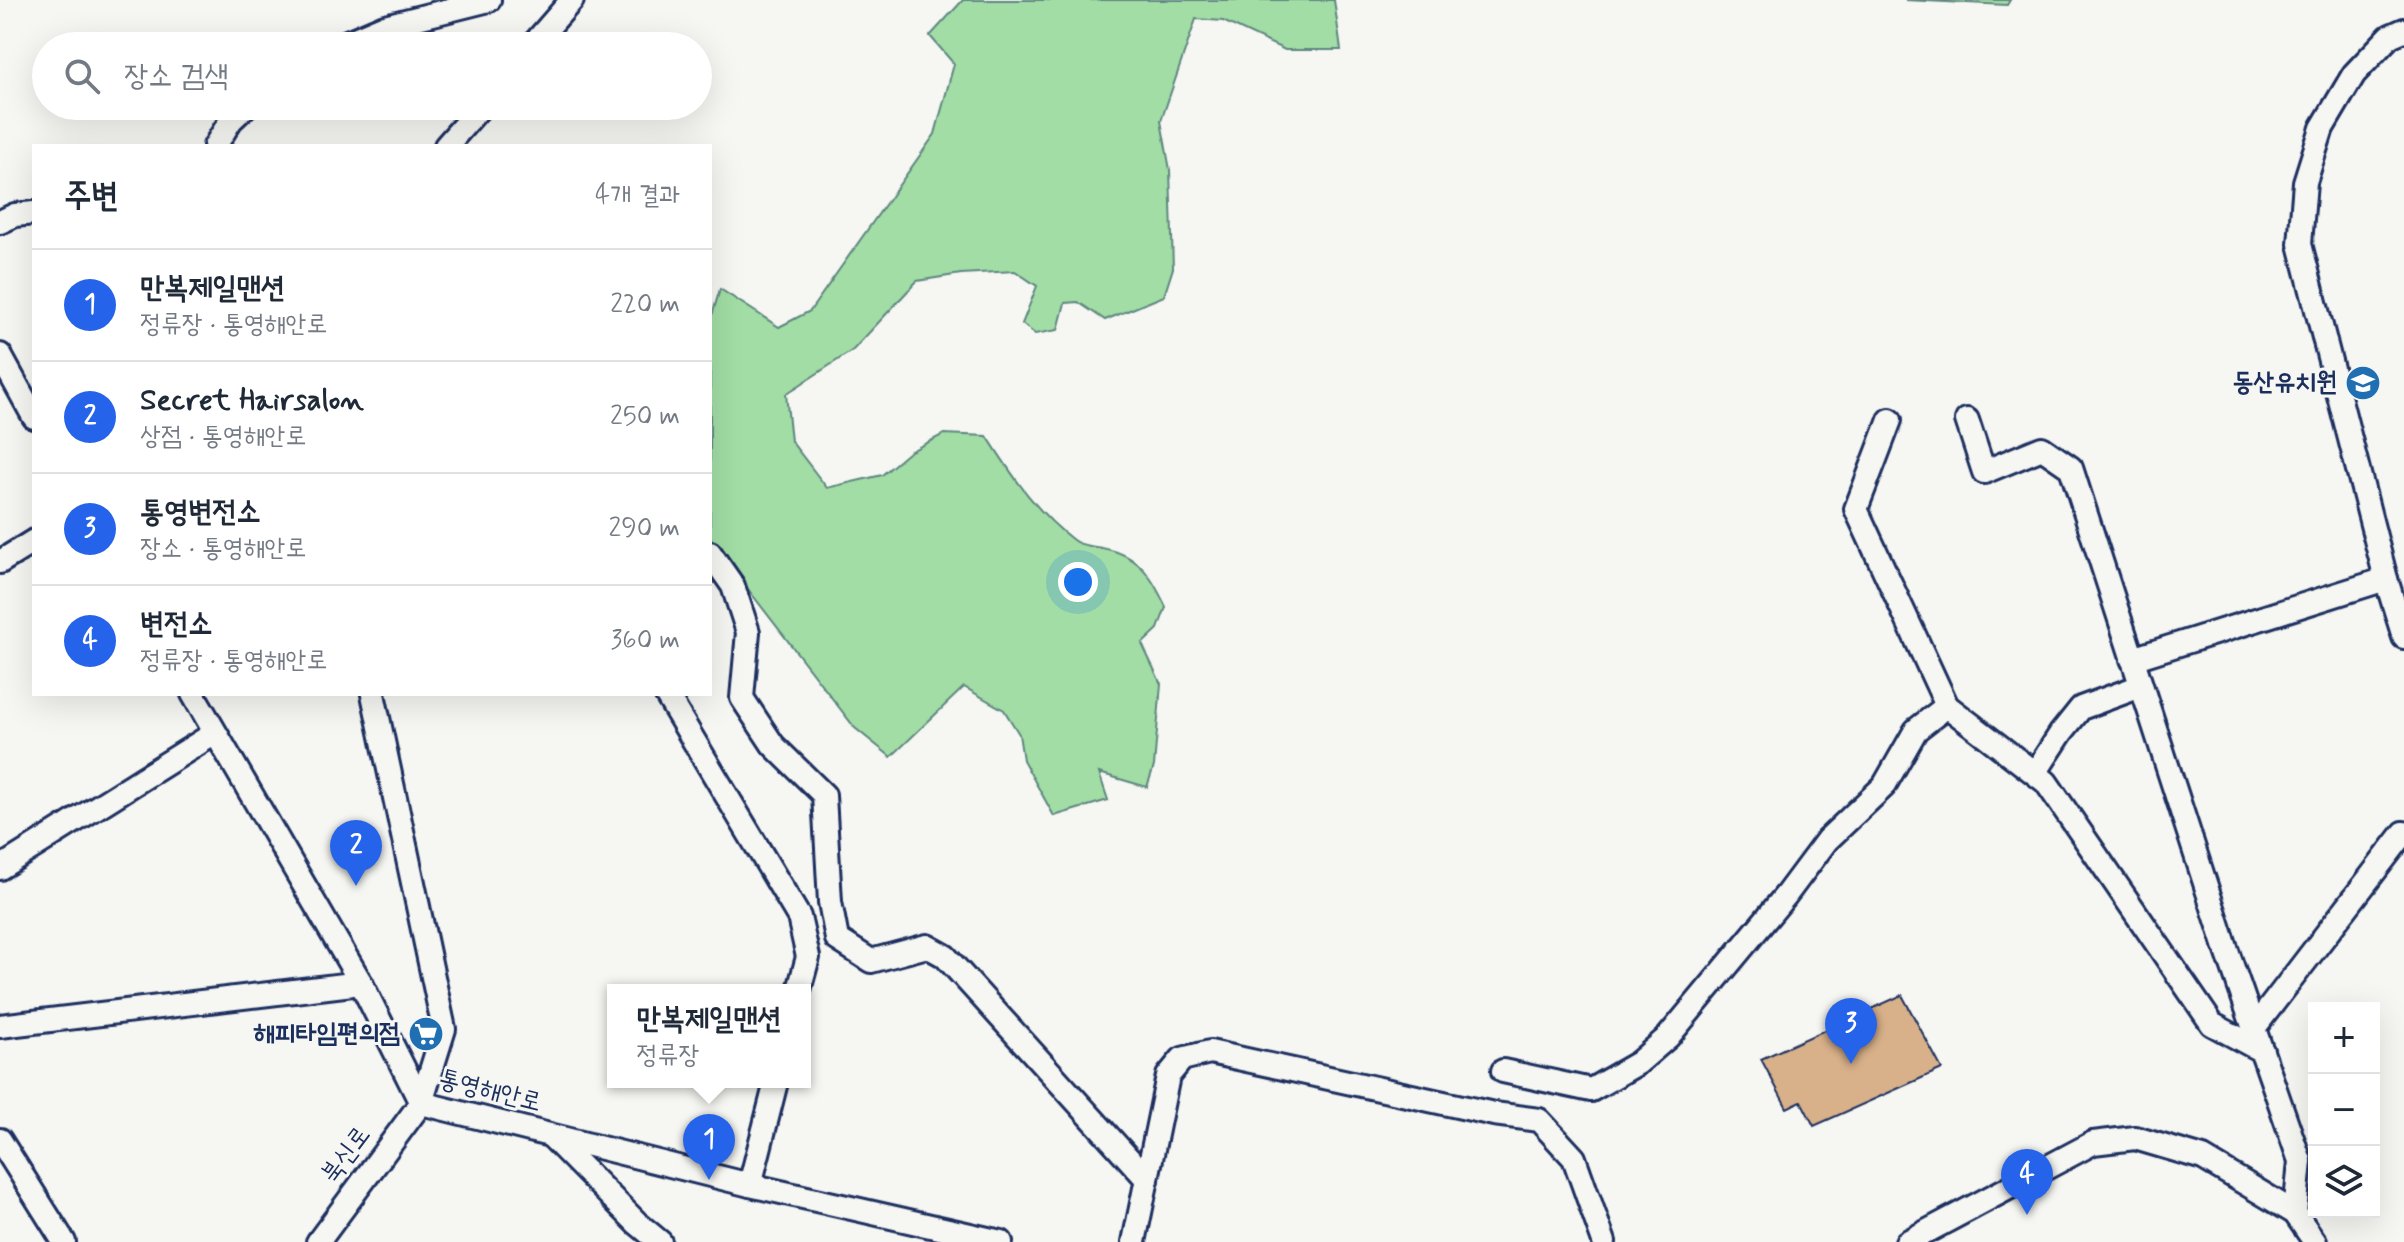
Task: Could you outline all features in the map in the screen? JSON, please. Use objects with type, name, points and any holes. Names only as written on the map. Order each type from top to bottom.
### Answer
[{"type":"street","points":[[371,32],[489,0]]},
{"type":"street","points":[[544,32],[572,0]]},
{"type":"street","points":[[2404,30],[2390,36],[2354,74],[2322,128],[2305,182],[2300,244],[2386,579],[2404,637]]},
{"type":"street","points":[[216,144],[231,120]]},
{"type":"street","points":[[448,144],[469,120]]},
{"type":"street","points":[[0,222],[15,215],[32,213]]},
{"type":"street","points":[[0,355],[32,413]]},
{"type":"street","points":[[1890,420],[1856,509],[1947,706],[2046,782],[2212,1024],[2262,1051]]},
{"type":"street","points":[[1967,420],[1984,472],[2042,448],[2071,468],[2300,1161],[2295,1213]]},
{"type":"street","points":[[0,562],[32,542]]},
{"type":"street","points":[[712,556],[733,586],[748,632],[742,698],[773,745],[824,795],[830,902],[837,939],[871,961],[927,946],[945,956],[1147,1179]]},
{"type":"street","points":[[2132,659],[2386,579]]},
{"type":"street","points":[[2035,773],[2081,708],[2141,686]]},
{"type":"street","name":"통영해안로","points":[[194,696],[361,983],[421,1103],[750,1185],[1001,1242]]},
{"type":"street","name":"북신로","points":[[318,1242],[421,1103],[444,1029],[373,696]]},
{"type":"street","points":[[667,696],[799,917],[808,957],[801,984]]},
{"type":"street","points":[[1503,1071],[1591,1090],[1638,1063],[1668,1037],[1786,895],[1827,840],[1884,786],[1916,730],[1947,706]]},
{"type":"street","points":[[0,868],[215,733]]},
{"type":"street","points":[[2254,1028],[2404,833]]},
{"type":"street","points":[[0,1026],[361,983]]},
{"type":"street","points":[[1134,1242],[1168,1076],[1182,1059],[1210,1052],[1479,1111],[1539,1120],[1574,1158],[1604,1242]]},
{"type":"street","points":[[750,1185],[774,1088]]},
{"type":"street","points":[[551,1136],[637,1223],[660,1242]]},
{"type":"street","points":[[1907,1242],[2093,1143],[2135,1138],[2203,1158],[2295,1213],[2315,1242]]},
{"type":"street","points":[[0,1140],[6,1166],[64,1242]]},
{"type":"green space","points":[[963,0],[1334,0],[1341,50],[1285,50],[1223,21],[1196,19],[1161,121],[1170,170],[1173,268],[1164,296],[1105,320],[1078,302],[1065,303],[1058,330],[1035,334],[1022,324],[1037,286],[1015,271],[961,274],[917,281],[853,350],[786,394],[791,441],[827,488],[882,475],[909,452],[944,434],[987,436],[1025,492],[1059,529],[1079,544],[1115,551],[1135,561],[1155,585],[1166,607],[1158,629],[1142,644],[1161,684],[1154,766],[1147,787],[1099,773],[1108,800],[1054,816],[1023,760],[1019,734],[1004,710],[964,687],[891,757],[855,728],[712,540],[712,315],[720,289],[779,327],[810,311],[935,134],[954,64],[930,36]]},
{"type":"green space","points":[[1905,0],[2010,0],[2007,5]]},
{"type":"building","points":[[1902,995],[1942,1069],[1814,1126],[1801,1101],[1787,1108],[1761,1059]]},
{"type":"place","name":"동산유치원","points":[[2363,383]]},
{"type":"place","name":"Secret Hairsalon","points":[[356,886]]},
{"type":"place","name":"해피타임편의점","points":[[426,1034]]},
{"type":"place","name":"통영변전소","points":[[1851,1064]]},
{"type":"place","name":"만복제일맨션","points":[[709,1180]]},
{"type":"place","name":"변전소","points":[[2027,1215]]}]
